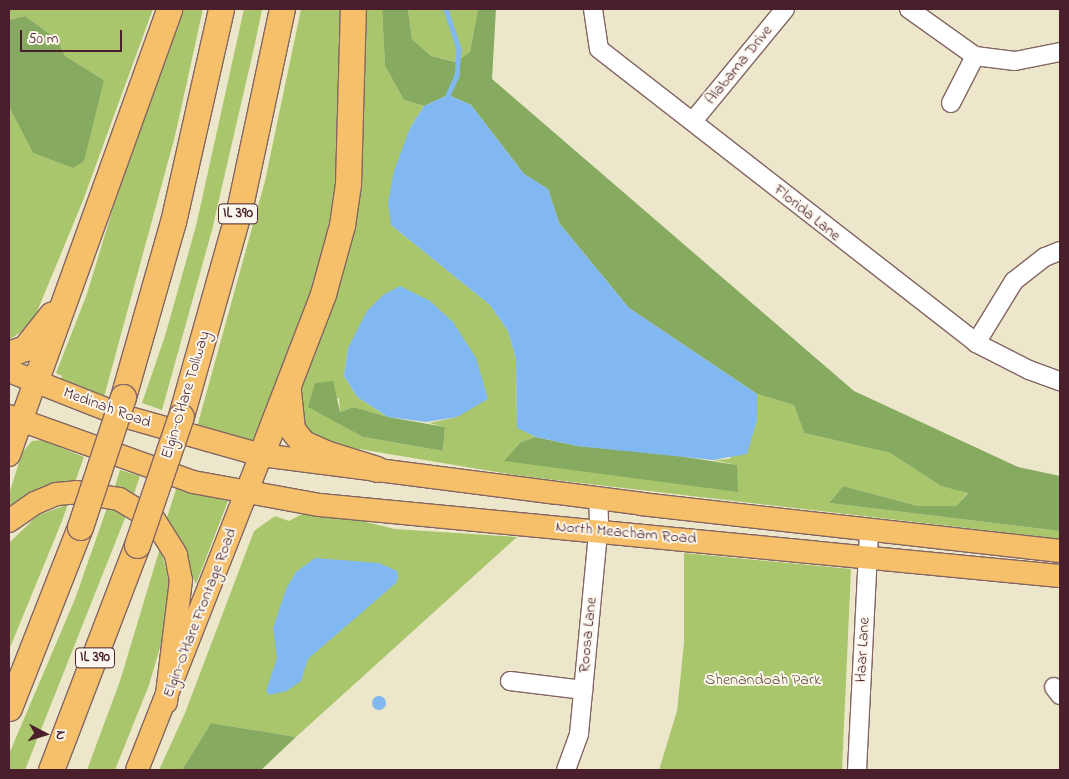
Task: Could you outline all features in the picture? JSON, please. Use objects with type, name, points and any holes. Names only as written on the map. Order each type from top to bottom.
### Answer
[{"type":"highway","points":[[35,382],[169,9]]},
{"type":"highway","points":[[9,708],[80,527],[123,397],[173,222],[221,9]]},
{"type":"highway","name":"Elgin-O'Hare Tollway","points":[[51,770],[137,545],[180,416],[240,206],[282,9]]},
{"type":"highway","points":[[261,455],[323,294],[342,225],[348,184],[353,9]]},
{"type":"highway","points":[[9,354],[25,348],[67,291]]},
{"type":"highway","points":[[288,385],[292,429],[303,443],[325,454],[377,469]]},
{"type":"main road","name":"Medinah Road","points":[[9,371],[124,416],[207,442]]},
{"type":"main road","points":[[9,455],[15,419],[35,382]]},
{"type":"main road","name":"North Meacham Road","points":[[15,419],[193,482],[320,505],[868,556],[1060,576]]},
{"type":"main road","name":"North Meacham Road","points":[[207,442],[261,455],[1060,551]]},
{"type":"main road","name":"Elgin-O'Hare Frontage Road","points":[[137,770],[166,702],[261,455]]},
{"type":"main road","points":[[9,521],[35,503],[56,494],[77,492],[119,499],[155,521],[176,555],[181,580],[166,702]]},
{"type":"street","name":"Florida Lane","points":[[593,9],[599,49],[693,121],[829,231],[976,343],[1029,370],[1060,381]]},
{"type":"street","name":"Alabama Drive","points":[[693,121],[785,9]]},
{"type":"street","points":[[909,9],[975,56],[1015,61],[1060,52]]},
{"type":"street","points":[[951,103],[975,56]]},
{"type":"street","points":[[976,343],[1014,281],[1045,257],[1060,251]]},
{"type":"street","name":"Roosa Lane","points":[[566,770],[579,734],[598,531],[598,497]]},
{"type":"street","name":"Haar Lane","points":[[857,770],[869,529]]},
{"type":"street","points":[[510,681],[583,690]]},
{"type":"green space","points":[[9,9],[153,9],[82,203],[36,314],[28,327],[9,340],[9,107],[33,153],[73,168],[104,80],[65,56],[58,40],[25,16],[9,20]]},
{"type":"green space","points":[[179,9],[203,9],[175,136],[104,397],[60,382],[62,376],[56,373],[87,294],[122,178]]},
{"type":"green space","points":[[244,9],[262,9],[212,230],[162,410],[142,403],[165,336],[196,226]]},
{"type":"green space","points":[[301,9],[341,9],[337,177],[323,256],[258,439],[253,440],[197,427],[265,181]]},
{"type":"green space","points":[[364,9],[382,9],[385,66],[404,100],[424,106],[410,128],[391,225],[490,305],[508,331],[516,359],[517,427],[536,437],[521,442],[737,465],[713,460],[729,459],[753,433],[757,420],[757,394],[794,405],[804,433],[890,453],[941,486],[968,492],[956,506],[918,506],[843,486],[829,503],[1060,531],[1060,539],[521,476],[335,445],[308,432],[301,421],[299,393],[326,318]],"holes":[[[348,348],[457,417],[429,423],[445,427],[443,451],[363,437],[309,407],[339,398],[340,412],[354,407],[388,417],[357,397],[344,376]]]},
{"type":"green space","points":[[382,9],[408,9],[412,39],[431,56],[456,62],[470,52],[478,9],[496,9],[492,79],[854,391],[1018,467],[1060,476],[1060,531],[829,503],[843,486],[918,506],[956,506],[968,493],[941,486],[890,453],[804,433],[794,405],[757,394],[629,308],[559,223],[548,189],[524,174],[471,105],[448,95],[424,106],[404,100],[385,66]]},
{"type":"green space","points":[[408,9],[478,9],[470,52],[457,62],[431,56],[412,39]]},
{"type":"green space","points":[[25,16],[58,40],[65,56],[104,80],[84,161],[73,168],[33,153],[9,107],[9,20]]},
{"type":"green space","points":[[333,381],[340,412],[354,407],[388,417],[445,427],[443,451],[363,437],[308,407],[315,383]]},
{"type":"green space","points":[[536,437],[577,446],[659,453],[737,465],[738,492],[504,461],[521,442]]},
{"type":"green space","points":[[42,440],[84,457],[75,482],[9,509],[9,494],[22,453],[32,441]]},
{"type":"green space","points":[[120,470],[140,476],[133,497],[114,489]]},
{"type":"green space","points":[[177,486],[228,501],[196,584],[165,524]]},
{"type":"green space","points":[[68,504],[9,650],[9,543],[37,516]]},
{"type":"green space","points":[[108,505],[127,513],[25,770],[9,770],[9,754],[75,599]]},
{"type":"green space","points":[[302,514],[353,519],[395,529],[517,537],[296,737],[211,723],[182,770],[159,770],[185,713],[254,531],[275,516],[289,521]]},
{"type":"green space","points":[[160,548],[170,582],[164,634],[149,685],[115,770],[87,770],[120,681]]},
{"type":"green space","name":"Shenandoah Park","points":[[684,553],[851,569],[842,770],[659,770],[677,711],[684,643]]},
{"type":"green space","points":[[211,723],[296,737],[261,770],[182,770]]},
{"type":"water","points":[[448,95],[471,105],[524,174],[548,189],[559,223],[629,308],[757,394],[757,420],[747,454],[713,460],[577,446],[536,437],[517,428],[516,359],[508,331],[490,305],[391,225],[388,203],[394,171],[410,128],[424,106]]},
{"type":"water","points":[[400,286],[430,301],[453,322],[476,358],[488,399],[457,417],[426,422],[388,417],[357,397],[344,376],[348,348],[367,311],[383,295]]},
{"type":"water","points":[[315,558],[379,563],[397,571],[398,577],[396,583],[308,659],[301,681],[287,691],[269,695],[266,691],[277,658],[273,628],[286,589],[296,572]]},
{"type":"water","points":[[376,696],[382,696],[386,703],[382,710],[376,710],[372,706],[372,700]]},
{"type":"waterway","points":[[446,9],[459,49],[457,76],[448,95]]}]
